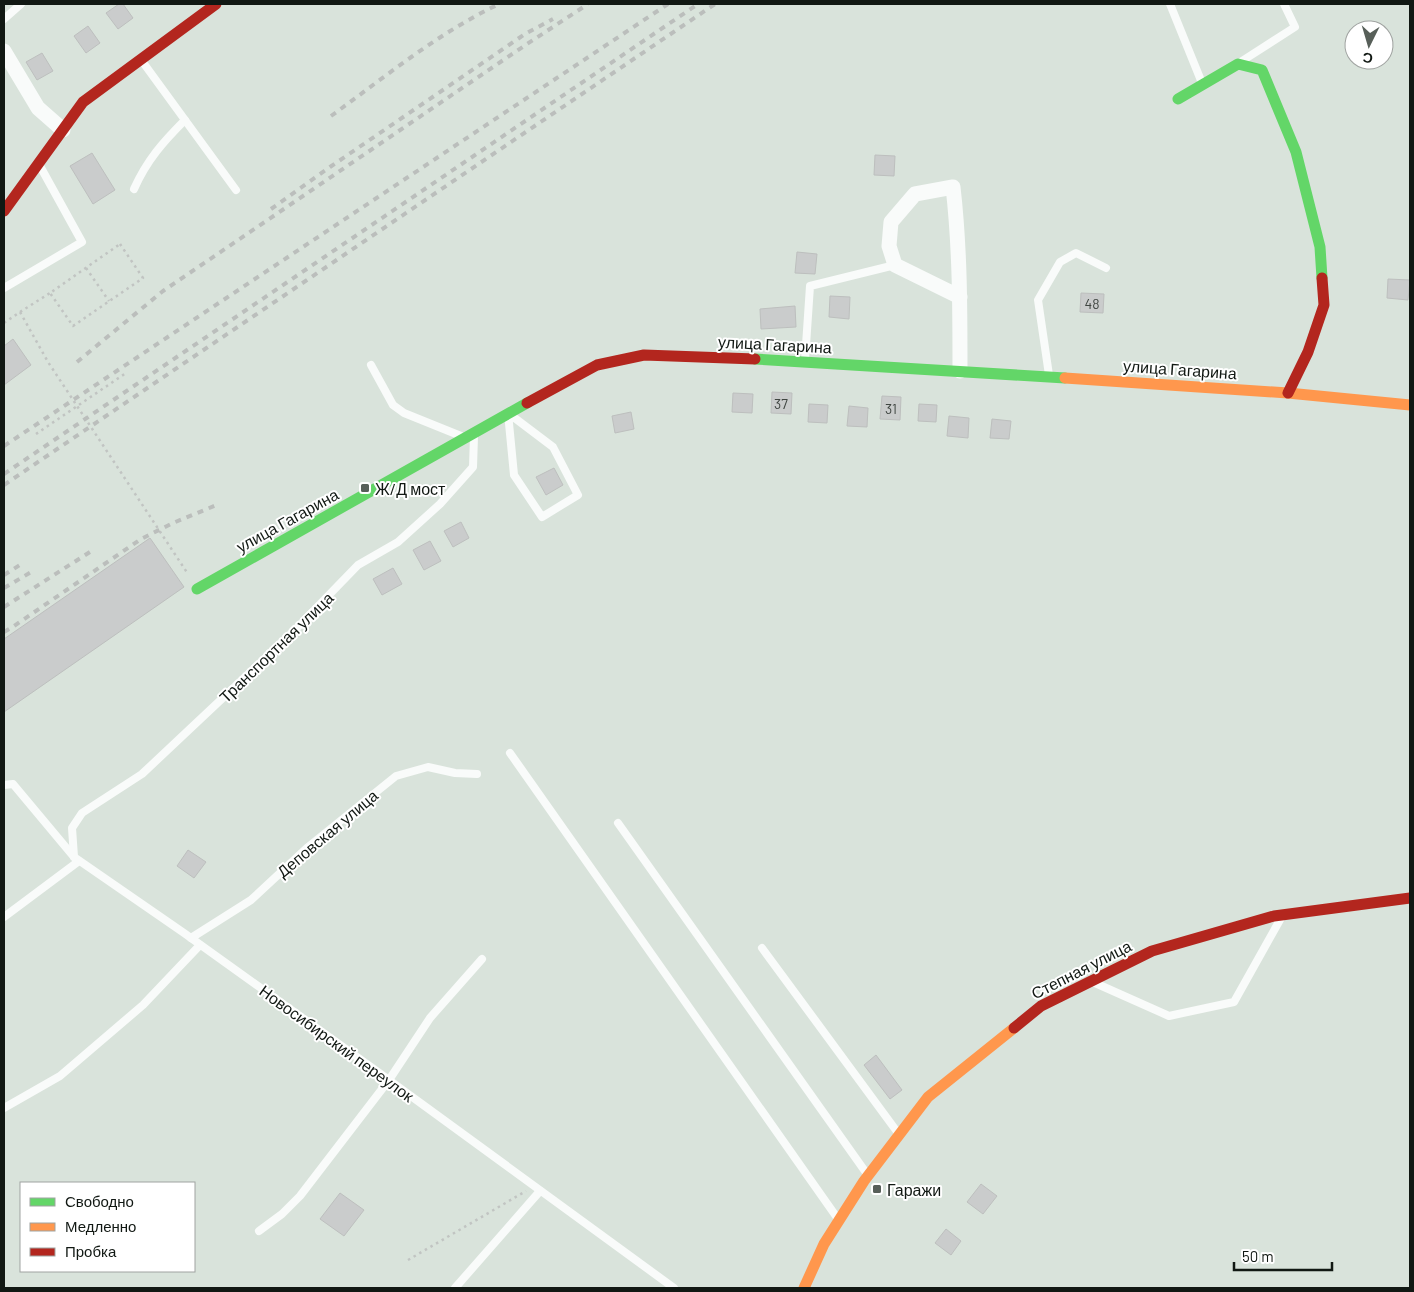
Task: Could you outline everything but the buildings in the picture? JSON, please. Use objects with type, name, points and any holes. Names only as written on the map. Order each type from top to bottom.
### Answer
[{"type":"street","points":[[4,210],[83,102],[216,4]]},
{"type":"street","points":[[4,51],[38,108],[62,130]]},
{"type":"street","points":[[1178,99],[1238,64],[1262,70],[1296,152],[1320,247],[1324,305],[1308,352],[1288,393]]},
{"type":"street","points":[[960,297],[895,266],[889,246],[891,222],[915,194],[953,187],[960,297],[960,371]]},
{"type":"street","name":"улица Гагарина","points":[[197,589],[508,413],[597,365],[644,355],[734,358],[960,371],[1288,393],[1410,405]]},
{"type":"street","name":"Степная улица","points":[[804,1288],[824,1244],[839,1220],[868,1176],[928,1097],[1041,1006],[1152,951],[1274,916],[1410,898]]},
{"type":"lane","points":[[4,19],[21,4]]},
{"type":"lane","points":[[1170,4],[1203,84]]},
{"type":"lane","points":[[1238,64],[1295,26],[1284,4]]},
{"type":"lane","points":[[140,59],[236,190]]},
{"type":"lane","points":[[134,189],[140,176],[160,146],[185,120]]},
{"type":"lane","points":[[4,288],[82,242],[38,164]]},
{"type":"lane","points":[[1049,377],[1038,300],[1060,262],[1076,253],[1106,268]]},
{"type":"lane","points":[[805,362],[810,286],[895,266]]},
{"type":"lane","points":[[371,365],[393,406],[404,413],[470,435]]},
{"type":"lane","points":[[508,413],[553,447],[578,495],[542,517],[514,475],[508,413]]},
{"type":"lane","name":"Транспортная улица","points":[[77,859],[72,828],[82,814],[142,774],[292,634],[358,566],[398,542],[440,504],[473,467],[470,435]]},
{"type":"lane","points":[[510,753],[839,1220]]},
{"type":"lane","name":"Деповская улица","points":[[191,938],[251,900],[308,846],[396,776],[428,767],[456,773],[477,774]]},
{"type":"lane","name":"Новосибирский переулок","points":[[4,785],[12,784],[77,859],[389,1080],[674,1288]]},
{"type":"lane","points":[[618,823],[868,1176]]},
{"type":"lane","points":[[4,917],[77,859]]},
{"type":"lane","points":[[1090,981],[1169,1016],[1234,1002],[1283,915]]},
{"type":"lane","points":[[4,1108],[60,1076],[143,1005],[200,945]]},
{"type":"lane","points":[[762,948],[899,1135]]},
{"type":"lane","points":[[259,1231],[282,1214],[300,1196],[389,1080],[430,1018],[482,959]]},
{"type":"lane","points":[[455,1288],[537,1188]]},
{"type":"path","points":[[4,323],[120,244],[143,278],[73,326],[50,293]]},
{"type":"path","points":[[86,268],[109,301]]},
{"type":"path","points":[[20,312],[48,362],[188,574]]},
{"type":"path","points":[[36,434],[126,374]]},
{"type":"path","points":[[408,1260],[537,1188]]},
{"type":"railway","points":[[331,116],[433,42],[499,4]]},
{"type":"railway","points":[[77,362],[163,291],[588,4]]},
{"type":"railway","points":[[4,446],[668,4]]},
{"type":"railway","points":[[4,474],[698,4]]},
{"type":"railway","points":[[4,485],[715,4]]},
{"type":"railway","points":[[271,209],[525,34],[553,19]]},
{"type":"railway","points":[[4,632],[141,539],[219,504]]},
{"type":"railway","points":[[4,607],[93,550]]},
{"type":"railway","points":[[4,575],[23,563]]},
{"type":"railway","points":[[4,588],[33,571]]},
{"type":"traffic: fast","points":[[1178,99],[1238,64],[1262,70],[1296,152],[1320,247],[1322,278]]},
{"type":"traffic: fast","points":[[755,359],[1065,378]]},
{"type":"traffic: fast","points":[[197,589],[527,403]]},
{"type":"traffic: slow","points":[[1065,378],[1288,393],[1410,405]]},
{"type":"traffic: slow","points":[[804,1288],[824,1244],[864,1181],[928,1097],[1014,1028]]},
{"type":"traffic: jam","points":[[4,211],[83,102],[216,4]]},
{"type":"traffic: jam","points":[[1288,393],[1308,352],[1324,305],[1322,278]]},
{"type":"traffic: jam","points":[[527,403],[597,365],[644,355],[755,359]]},
{"type":"traffic: jam","points":[[1014,1028],[1041,1006],[1152,951],[1274,916],[1410,898]]},
{"type":"place","name":"Ж/Д мост","points":[[365,488]]},
{"type":"place","name":"Гаражи","points":[[877,1189]]}]
